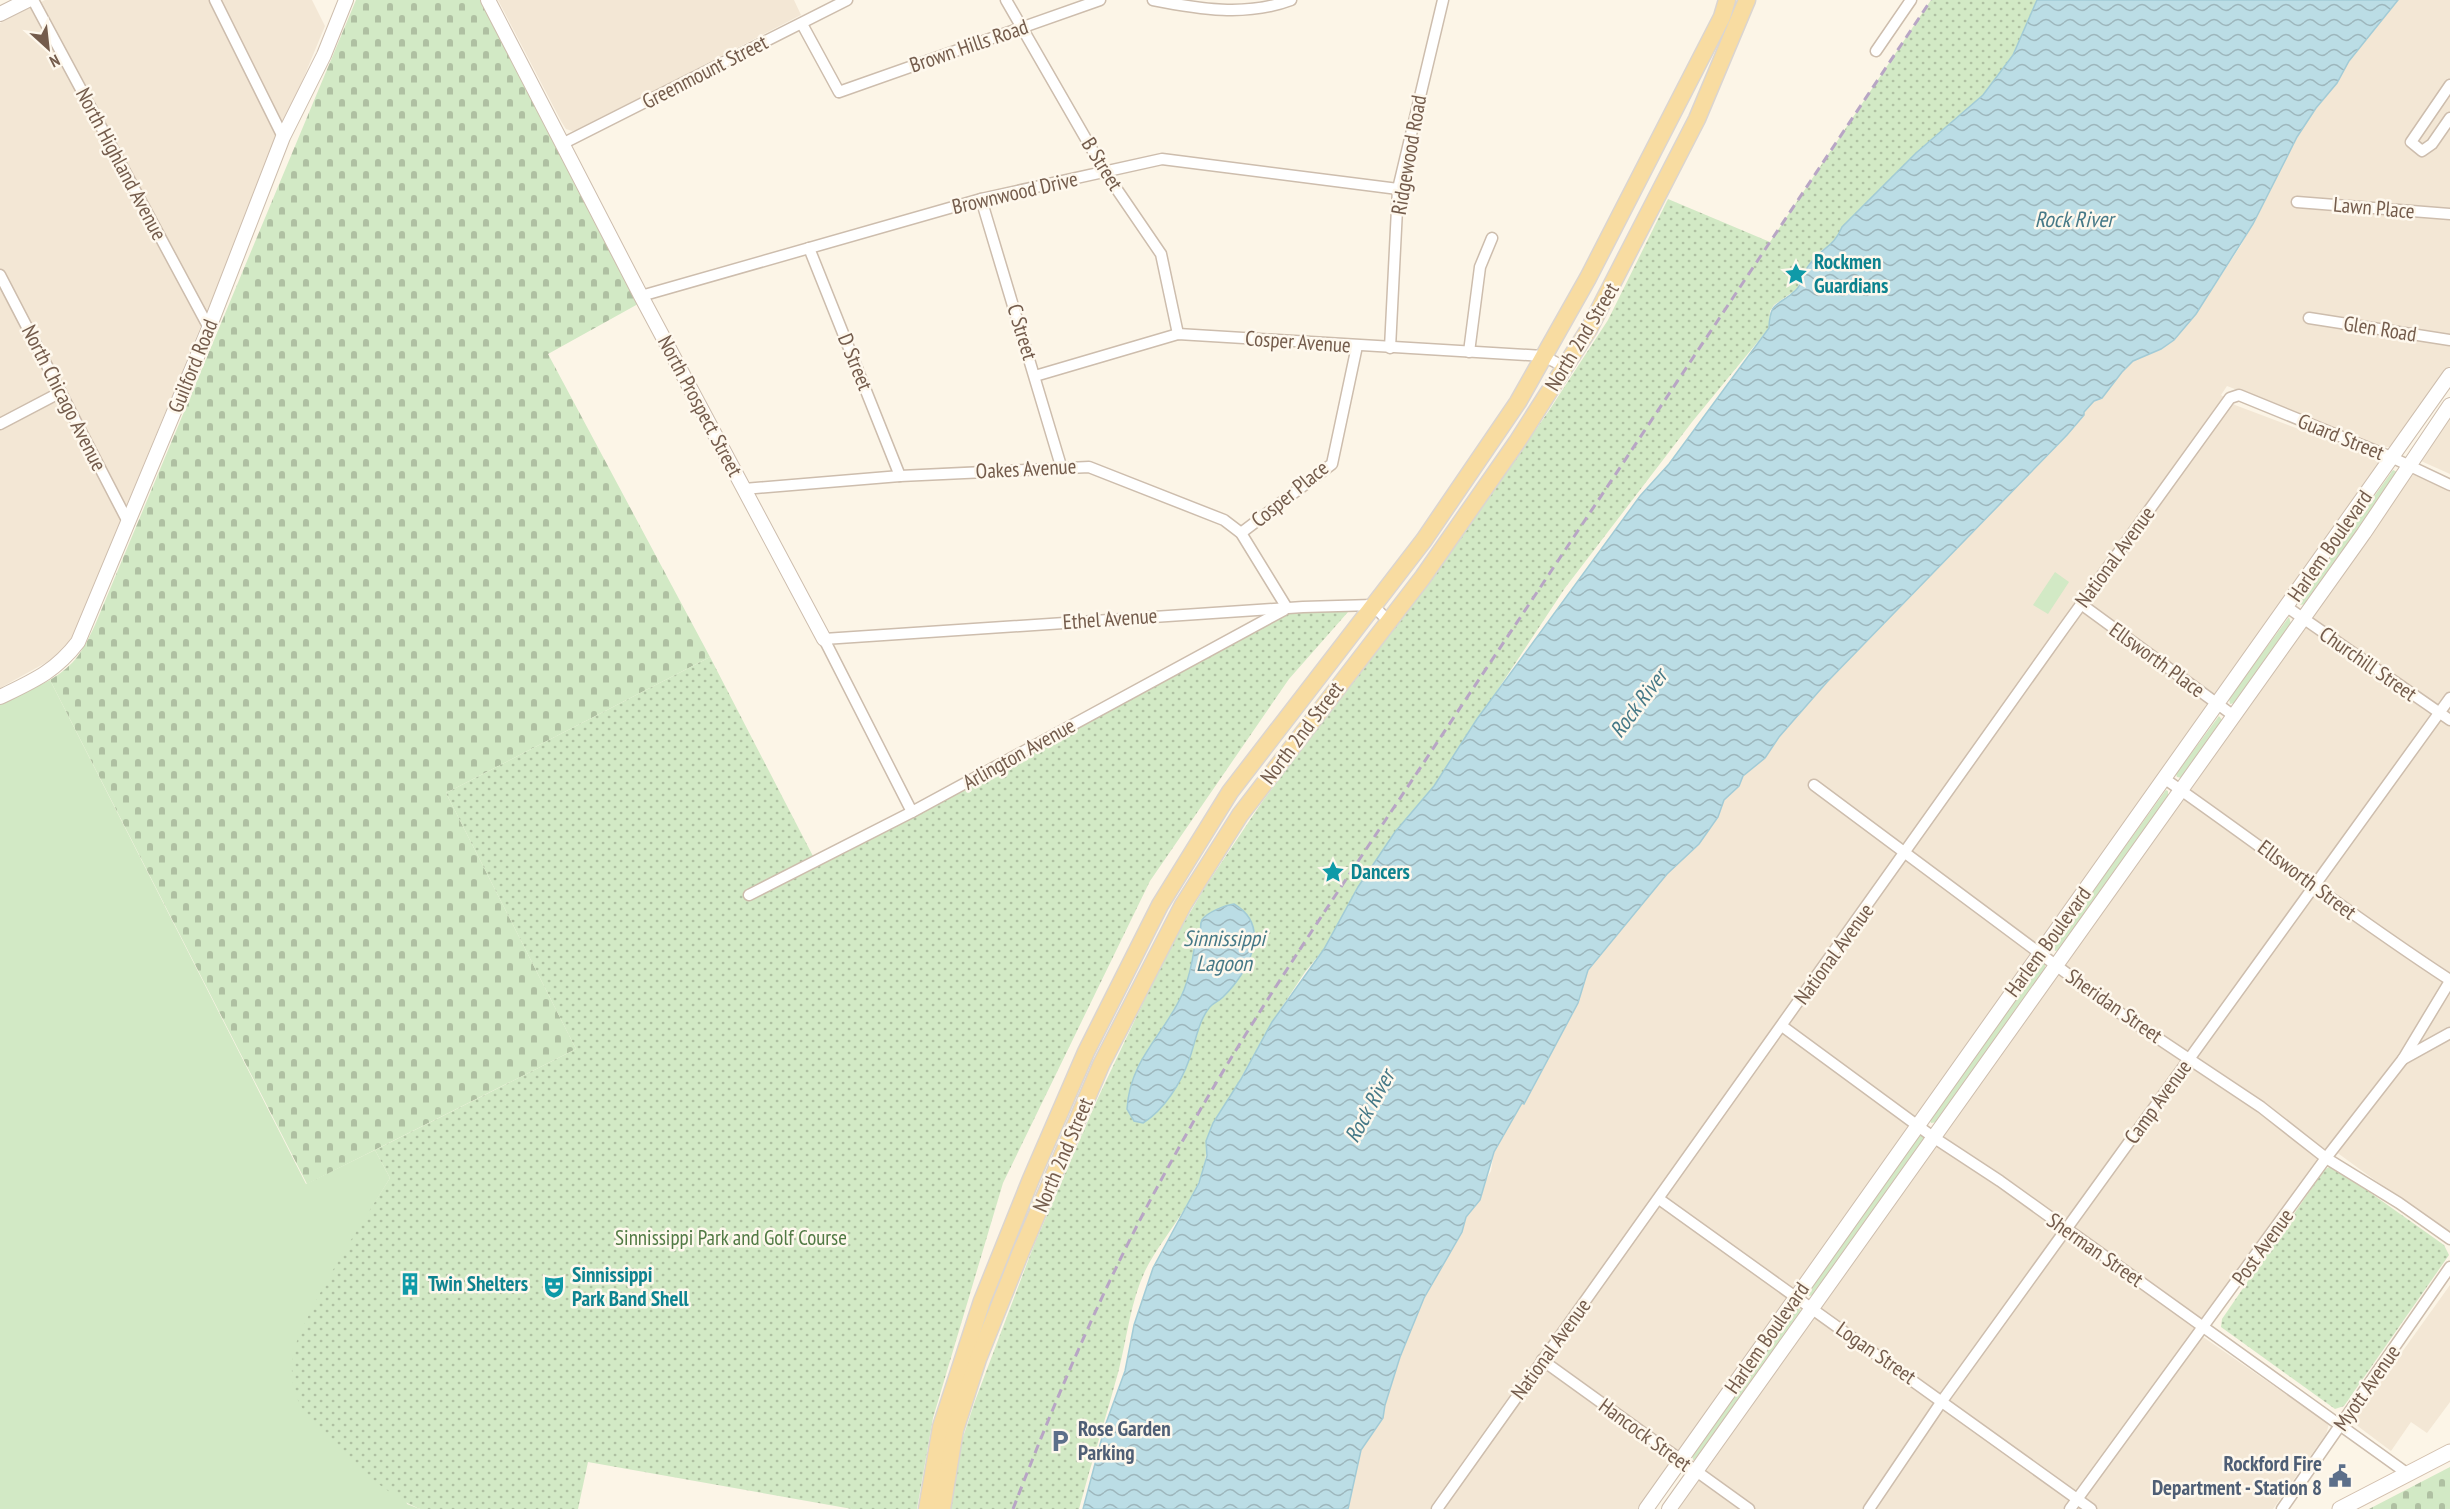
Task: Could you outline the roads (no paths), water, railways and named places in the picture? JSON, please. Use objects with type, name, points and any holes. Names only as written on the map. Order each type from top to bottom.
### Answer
[{"type":"main road","name":"North 2nd Street","points":[[927,1509],[941,1427],[982,1301],[1031,1179],[1086,1052],[1160,905],[1230,792],[1424,540],[1518,402],[1588,278],[1654,153],[1722,17],[1727,0]]},
{"type":"main road","name":"North 2nd Street","points":[[942,1509],[955,1430],[978,1359],[1101,1065],[1183,905],[1240,815],[1423,577],[1517,442],[1589,330],[1645,226],[1697,119],[1747,0]]},
{"type":"main road","points":[[2340,1509],[2450,1452]]},
{"type":"street","points":[[0,14],[28,0]]},
{"type":"street","name":"North Highland Avenue","points":[[33,0],[209,328]]},
{"type":"street","points":[[215,0],[283,137]]},
{"type":"street","name":"Guilford Road","points":[[0,697],[44,677],[65,659],[78,642],[209,328],[283,137],[324,55],[346,0]]},
{"type":"street","name":"North Prospect Street","points":[[488,0],[640,296],[825,639],[912,812]]},
{"type":"street","name":"Greenmount Street","points":[[562,144],[847,0]]},
{"type":"street","name":"B Street","points":[[1006,0],[1105,172],[1161,254],[1179,334]]},
{"type":"street","name":"Brown Hills Road","points":[[802,24],[839,92],[1100,0]]},
{"type":"street","points":[[1153,0],[1204,10],[1233,11],[1257,3],[1291,0]]},
{"type":"street","name":"Ridgewood Road","points":[[1390,348],[1398,189],[1443,0]]},
{"type":"street","points":[[1876,51],[1911,0]]},
{"type":"street","points":[[2450,85],[2411,142],[2422,150],[2432,144],[2450,118]]},
{"type":"street","name":"Brownwood Drive","points":[[640,296],[981,199],[1162,159],[1398,189]]},
{"type":"street","name":"C Street","points":[[981,199],[1061,466]]},
{"type":"street","name":"Lawn Place","points":[[2297,201],[2450,214]]},
{"type":"street","points":[[1469,352],[1480,267],[1492,238]]},
{"type":"street","name":"D Street","points":[[809,248],[900,476]]},
{"type":"street","name":"North Chicago Avenue","points":[[0,274],[128,522]]},
{"type":"street","name":"Glen Road","points":[[2309,318],[2450,340]]},
{"type":"street","name":"Cosper Avenue","points":[[1035,376],[1179,334],[1543,356],[1565,367]]},
{"type":"street","name":"Cosper Place","points":[[1242,533],[1332,464],[1357,346]]},
{"type":"street","name":"Harlem Boulevard","points":[[1646,1509],[2450,375]]},
{"type":"street","points":[[0,424],[61,392]]},
{"type":"street","name":"Guard Street","points":[[2230,398],[2239,395],[2391,457],[2450,485]]},
{"type":"street","name":"National Avenue","points":[[1437,1509],[1906,853],[2080,604],[2230,398]]},
{"type":"street","name":"Harlem Boulevard","points":[[1669,1509],[2234,716],[2450,405]]},
{"type":"street","name":"Oakes Avenue","points":[[744,489],[900,476],[1089,466],[1224,520],[1242,533],[1287,608]]},
{"type":"street","name":"Ellsworth Place","points":[[2080,604],[2234,716]]},
{"type":"street","points":[[1373,605],[1388,621]]},
{"type":"street","name":"Ethel Avenue","points":[[825,639],[1287,608],[1373,605]]},
{"type":"street","name":"Churchill Street","points":[[2287,607],[2450,720]]},
{"type":"street","name":"Arlington Avenue","points":[[749,895],[912,812],[1287,608]]},
{"type":"street","name":"Camp Avenue","points":[[1869,1509],[1942,1401],[2450,698]]},
{"type":"street","name":"Ellsworth Street","points":[[2165,779],[2314,885],[2381,936],[2450,981]]},
{"type":"street","name":"Sheridan Street","points":[[1814,785],[2120,1013],[2191,1058],[2261,1107],[2326,1158],[2399,1203],[2450,1239]]},
{"type":"street","name":"Post Avenue","points":[[2070,1509],[2326,1158],[2403,1059],[2450,981]]},
{"type":"street","name":"Sherman Street","points":[[1782,1026],[1933,1137],[2066,1229],[2408,1474]]},
{"type":"street","points":[[2403,1059],[2450,1033]]},
{"type":"street","name":"Logan Street","points":[[1659,1199],[2091,1509]]},
{"type":"street","name":"Myott Avenue","points":[[2282,1509],[2450,1267]]},
{"type":"street","name":"Hancock Street","points":[[1542,1360],[1749,1509]]},
{"type":"water","name":"Rock River","points":[[2037,0],[2398,0],[2349,61],[2337,83],[2316,108],[2297,137],[2253,224],[2196,314],[2174,340],[2161,349],[2133,361],[2102,398],[2094,401],[2084,412],[2067,435],[1827,682],[1779,737],[1765,758],[1743,776],[1739,786],[1724,800],[1718,817],[1699,844],[1667,874],[1588,970],[1578,1003],[1524,1104],[1522,1103],[1494,1152],[1480,1200],[1466,1217],[1462,1232],[1424,1298],[1400,1357],[1383,1418],[1361,1450],[1348,1509],[1083,1509],[1105,1426],[1125,1371],[1134,1325],[1153,1268],[1199,1183],[1207,1156],[1206,1141],[1213,1123],[1241,1079],[1272,1022],[1324,949],[1358,887],[1395,832],[1434,786],[1477,719],[1640,496],[1669,464],[1769,328],[1771,312],[1776,304],[1796,290],[1809,265],[1835,239],[1842,227],[1916,153],[1983,95],[2013,55]]},
{"type":"water","name":"Sinnissippi Lagoon","points":[[1234,904],[1246,914],[1252,925],[1254,937],[1248,963],[1232,987],[1205,1014],[1186,1069],[1171,1095],[1151,1118],[1143,1123],[1134,1121],[1127,1109],[1135,1075],[1184,990],[1194,948],[1200,938],[1202,920],[1222,907]]},
{"type":"railway","points":[[1013,1509],[1048,1420],[1106,1289],[1148,1204],[1225,1068],[1323,914],[1931,0]]},
{"type":"place","name":"Rockmen Guardians","points":[[1796,274]]},
{"type":"place","name":"Dancers","points":[[1333,872]]},
{"type":"place","name":"Twin Shelters","points":[[410,1284]]},
{"type":"place","name":"Sinnissippi Park Band Shell","points":[[554,1287]]},
{"type":"place","name":"Rose Garden Parking","points":[[1060,1441]]},
{"type":"place","name":"Rockford Fire Department - Station 8","points":[[2340,1476]]},
{"type":"park label","name":"Sinnissippi Park and Golf Course","points":[[731,1238]]}]
